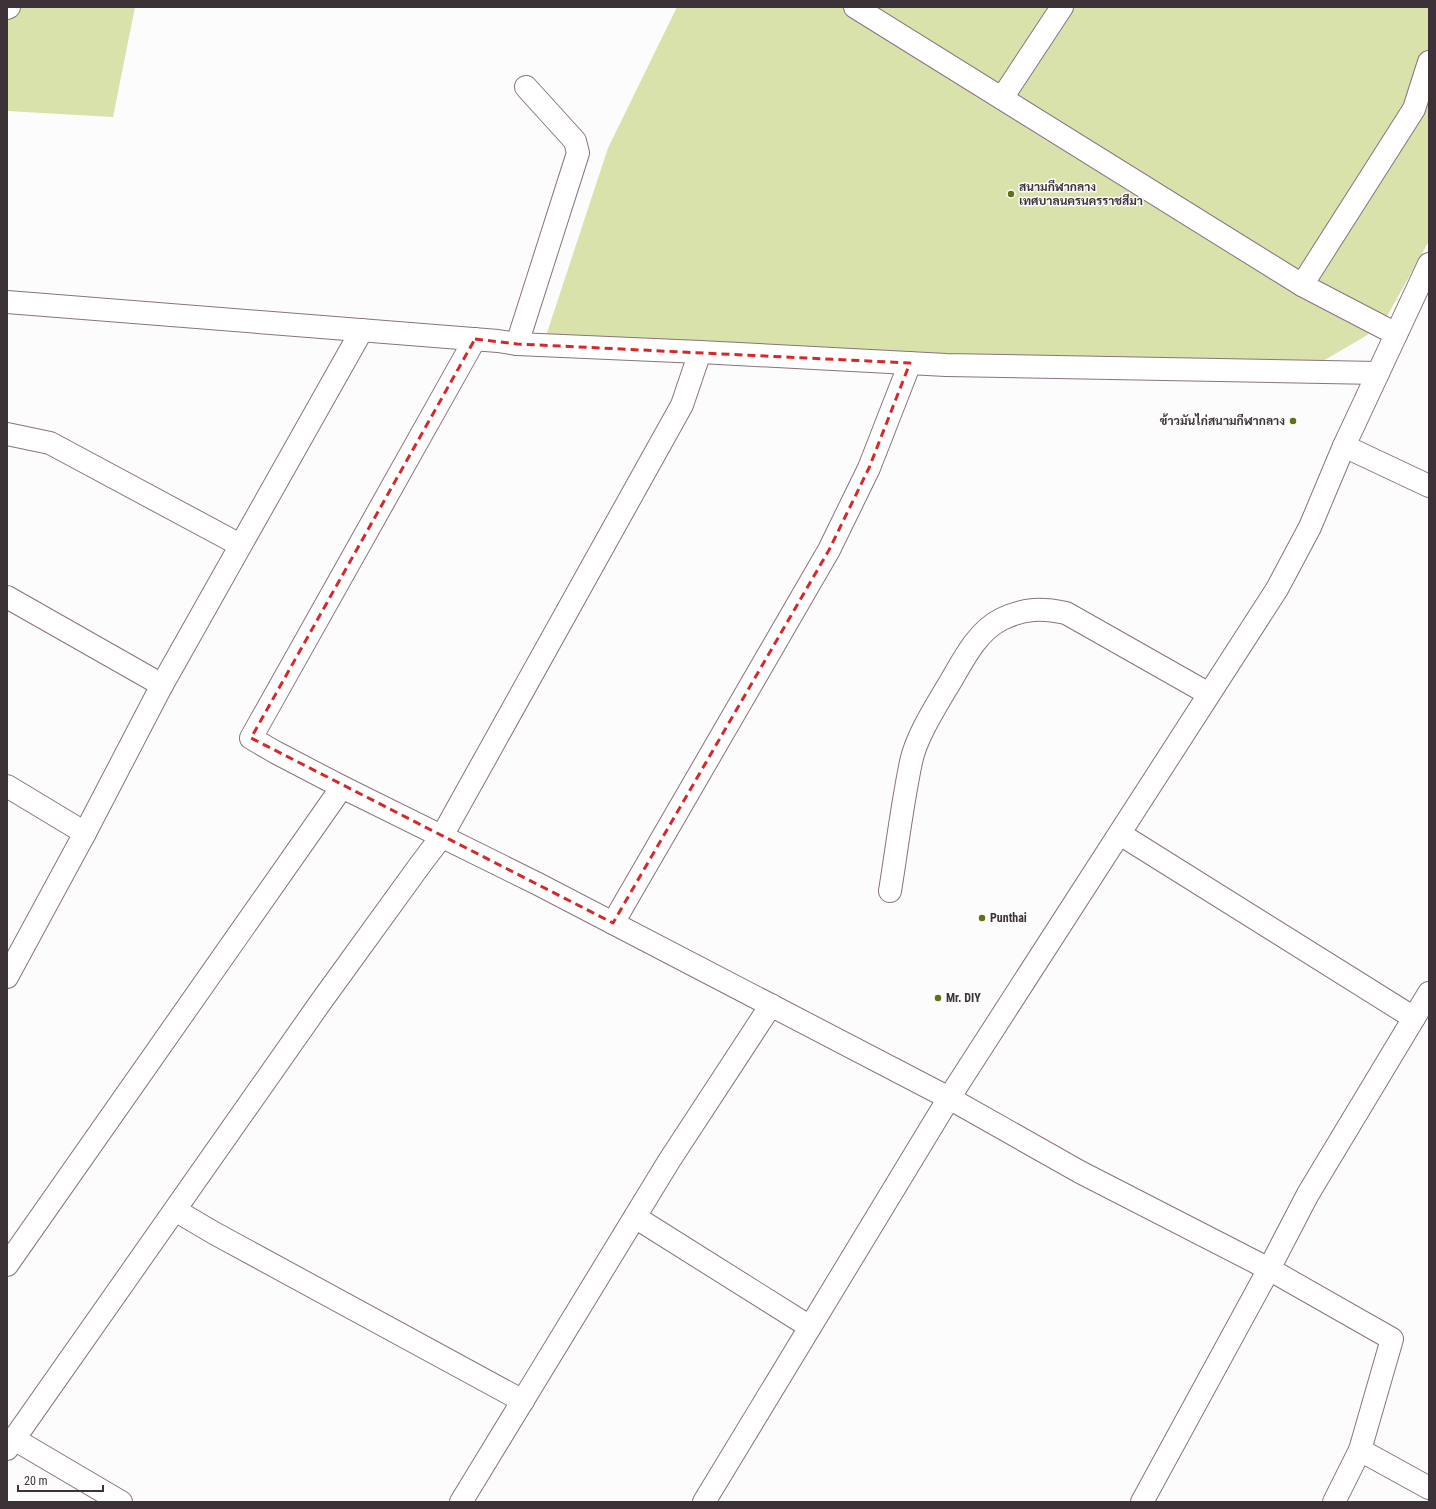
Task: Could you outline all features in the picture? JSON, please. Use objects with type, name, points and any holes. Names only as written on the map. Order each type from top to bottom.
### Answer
[{"type":"street","points":[[855,7],[1302,285],[1396,334]]},
{"type":"street","points":[[1002,98],[1062,7]]},
{"type":"street","points":[[1302,285],[1414,109],[1429,62]]},
{"type":"street","points":[[517,344],[578,153],[575,141],[526,88]]},
{"type":"street","points":[[704,1502],[949,1098],[1277,589],[1310,527],[1344,446],[1429,264]]},
{"type":"street","points":[[7,302],[475,339],[517,344],[910,363],[1378,373]]},
{"type":"street","points":[[9,968],[85,833],[162,685],[362,330]]},
{"type":"street","points":[[475,339],[251,738],[342,787],[613,923],[949,1098],[1080,1172],[1269,1269],[1392,1339],[1360,1450],[1334,1502]]},
{"type":"street","points":[[121,1502],[11,1444],[320,1003],[420,864],[442,836],[682,405],[700,352]]},
{"type":"street","points":[[613,923],[829,550],[869,468],[910,363]]},
{"type":"street","points":[[7,434],[50,443],[240,545]]},
{"type":"street","points":[[1344,446],[1429,486]]},
{"type":"street","points":[[7,597],[162,685]]},
{"type":"street","points":[[890,891],[911,761],[926,722],[970,650],[985,632],[1001,619],[1025,610],[1050,610],[1066,613],[1209,694]]},
{"type":"street","points":[[7,786],[85,833]]},
{"type":"street","points":[[7,1265],[342,787]]},
{"type":"street","points":[[1120,834],[1414,1018]]},
{"type":"street","points":[[1142,1502],[1269,1269],[1308,1194],[1429,993]]},
{"type":"street","points":[[461,1502],[634,1217],[771,1005]]},
{"type":"street","points":[[175,1210],[214,1233],[523,1401]]},
{"type":"street","points":[[634,1217],[810,1326]]},
{"type":"street","points":[[1360,1450],[1429,1488]]},
{"type":"highlighted area","points":[[475,339],[517,344],[910,363],[869,468],[829,550],[613,923],[251,738]]},
{"type":"green space","points":[[7,7],[135,7],[113,117],[7,111]]},
{"type":"green space","name":"สนามกีฬากลาง เทศบาลนครนครราชสีมา","points":[[677,7],[1429,7],[1429,241],[1381,327],[1306,371],[543,345],[608,148]]},
{"type":"place","name":"สนามกีฬากลาง เทศบาลนครนครราชสีมา","points":[[1011,194]]},
{"type":"place","name":"ข้าวมันไก่สนามกีฬากลาง","points":[[1293,421]]},
{"type":"place","name":"Punthai","points":[[982,918]]},
{"type":"place","name":"Mr. DIY","points":[[938,998]]}]
